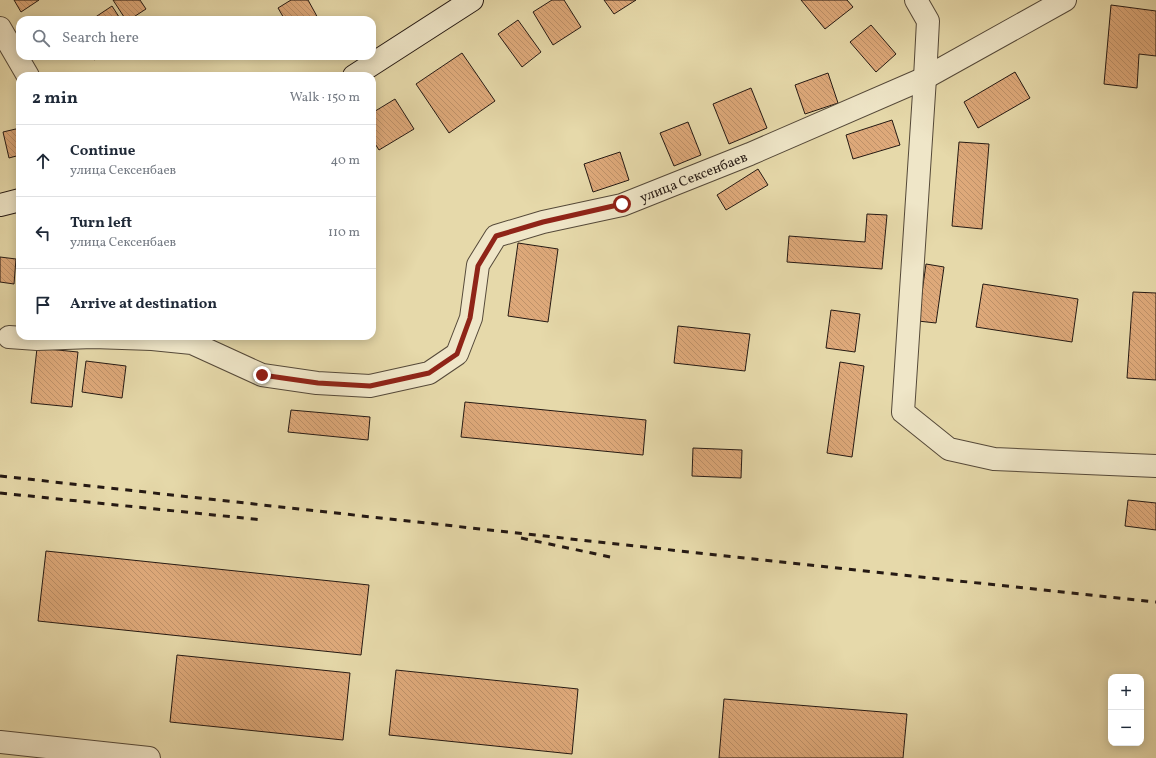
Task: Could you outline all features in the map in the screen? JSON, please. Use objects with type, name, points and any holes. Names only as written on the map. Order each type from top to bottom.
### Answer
[{"type":"street","points":[[360,72],[472,0]]},
{"type":"street","points":[[916,0],[928,20],[903,412],[949,449],[994,459],[1156,466]]},
{"type":"street","name":"улица Сексенбаев","points":[[192,340],[262,375],[318,383],[370,386],[429,373],[457,354],[470,318],[478,266],[496,236],[543,222],[622,204],[750,154],[925,78],[1065,0]]},
{"type":"street","points":[[0,28],[16,55]]},
{"type":"street","points":[[19,60],[26,72]]},
{"type":"street","points":[[0,205],[16,201]]},
{"type":"street","name":"улица Сексенбаев","points":[[9,337],[16,338]]},
{"type":"street","points":[[0,742],[149,758]]},
{"type":"building","points":[[14,0],[39,0],[21,12]]},
{"type":"building","points":[[113,0],[140,0],[146,9],[135,16],[123,16]]},
{"type":"building","points":[[291,0],[308,0],[317,16],[283,16],[278,8]]},
{"type":"building","points":[[552,0],[564,0],[581,27],[553,45],[533,12]]},
{"type":"building","points":[[604,0],[636,0],[614,14]]},
{"type":"building","points":[[801,0],[847,0],[853,7],[825,29]]},
{"type":"building","points":[[1111,5],[1156,11],[1156,56],[1139,54],[1137,88],[1104,84]]},
{"type":"building","points":[[112,6],[118,16],[97,16]]},
{"type":"building","points":[[518,20],[541,52],[522,67],[498,34]]},
{"type":"building","points":[[871,25],[896,54],[876,72],[850,42]]},
{"type":"building","points":[[462,53],[495,101],[449,133],[416,84]]},
{"type":"building","points":[[1015,72],[1030,98],[978,128],[964,102]]},
{"type":"building","points":[[828,73],[838,103],[805,114],[795,85]]},
{"type":"building","points":[[751,88],[767,128],[729,144],[713,104]]},
{"type":"building","points":[[395,99],[414,129],[379,150],[376,145],[376,111]]},
{"type":"building","points":[[892,120],[900,145],[853,159],[846,135]]},
{"type":"building","points":[[688,122],[701,155],[674,166],[660,133]]},
{"type":"building","points":[[16,129],[16,156],[9,158],[3,132]]},
{"type":"building","points":[[959,142],[989,144],[982,229],[952,226]]},
{"type":"building","points":[[620,152],[629,180],[593,192],[584,164]]},
{"type":"building","points":[[758,169],[768,185],[726,210],[717,195]]},
{"type":"building","points":[[867,214],[887,215],[882,269],[787,262],[789,236],[865,242]]},
{"type":"building","points":[[518,243],[558,249],[548,322],[508,316]]},
{"type":"building","points":[[0,257],[16,259],[14,284],[0,282]]},
{"type":"building","points":[[926,264],[944,267],[936,323],[918,321]]},
{"type":"building","points":[[983,284],[1078,299],[1072,342],[976,327]]},
{"type":"building","points":[[1133,292],[1156,293],[1156,380],[1127,378]]},
{"type":"building","points":[[831,310],[860,314],[855,352],[826,348]]},
{"type":"building","points":[[678,326],[750,334],[745,371],[674,363]]},
{"type":"building","points":[[37,348],[78,352],[72,407],[31,403]]},
{"type":"building","points":[[86,361],[126,366],[122,398],[82,392]]},
{"type":"building","points":[[840,362],[864,366],[852,457],[827,453]]},
{"type":"building","points":[[465,402],[646,420],[643,455],[461,437]]},
{"type":"building","points":[[291,410],[370,417],[368,440],[288,432]]},
{"type":"building","points":[[693,448],[742,450],[741,478],[692,476]]},
{"type":"building","points":[[1128,500],[1156,503],[1156,530],[1125,526]]},
{"type":"building","points":[[46,551],[369,585],[361,655],[38,621]]},
{"type":"building","points":[[177,655],[350,673],[343,740],[170,722]]},
{"type":"building","points":[[396,670],[578,689],[572,754],[389,735]]},
{"type":"building","points":[[724,699],[907,714],[903,758],[719,758]]},
{"type":"railway","points":[[0,476],[1156,602]]},
{"type":"railway","points":[[0,493],[263,520]]},
{"type":"railway","points":[[521,538],[615,558]]},
{"type":"route","points":[[262,375],[318,383],[370,386],[429,373],[457,354],[470,318],[478,266],[496,236],[543,222],[622,204]]}]
